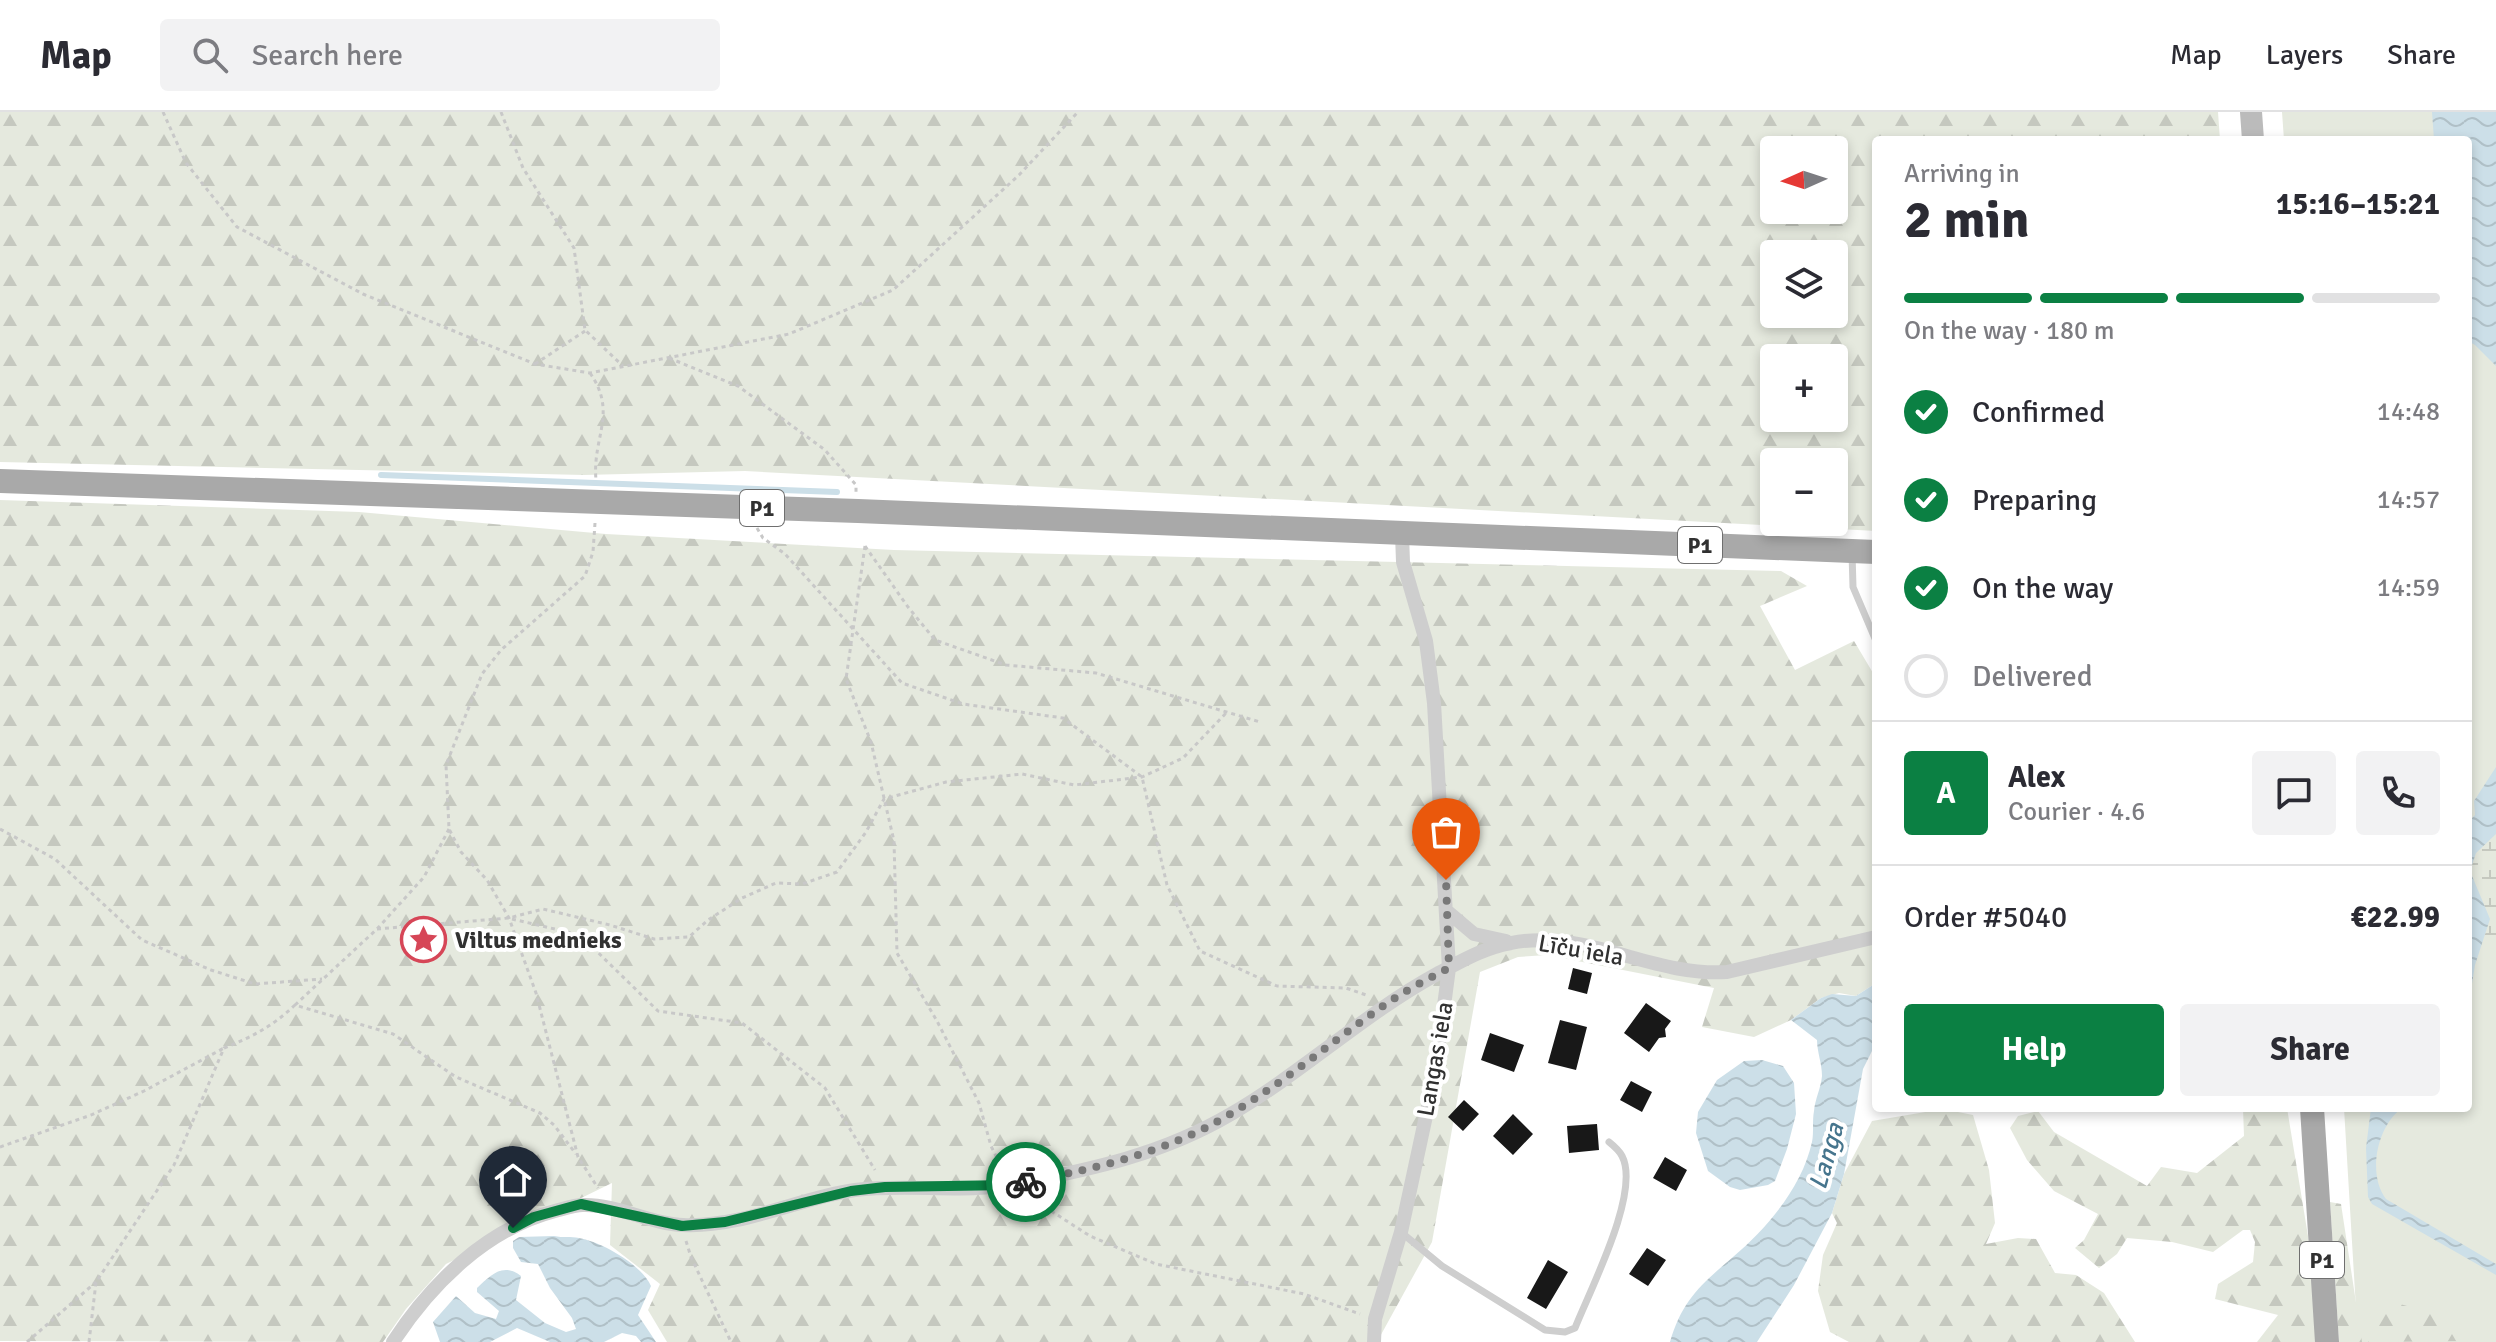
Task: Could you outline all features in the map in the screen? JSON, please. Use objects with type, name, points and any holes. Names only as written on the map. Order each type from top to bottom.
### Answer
[{"type":"main road","points":[[2251,112],[2253,136]]},
{"type":"main road","name":"P1","points":[[0,481],[858,511],[1864,552]]},
{"type":"main road","name":"P1","points":[[2312,1112],[2327,1342]]},
{"type":"street","name":"Langas iela","points":[[1374,1342],[1375,1319],[1401,1232],[1435,1074],[1449,968],[1434,703],[1426,641],[1403,562],[1402,534]]},
{"type":"street","points":[[1448,912],[1474,934],[1513,942]]},
{"type":"street","name":"Līču iela","points":[[393,1342],[433,1288],[491,1239],[534,1217],[581,1204],[682,1226],[725,1222],[851,1191],[885,1187],[1010,1185],[1111,1165],[1170,1144],[1231,1114],[1282,1081],[1388,1003],[1482,950],[1542,939],[1567,942],[1653,965],[1704,973],[1727,972],[1872,938]]},
{"type":"lane","points":[[1864,552],[1853,587],[1872,632]]},
{"type":"lane","points":[[1401,1232],[1442,1266],[1545,1330],[1565,1332],[1575,1328],[1624,1207],[1626,1167],[1621,1153],[1609,1142]]},
{"type":"path","points":[[163,112],[186,163],[237,227],[363,294],[535,364],[590,373],[789,334],[893,290],[1019,175],[1078,112]]},
{"type":"path","points":[[501,112],[523,168],[574,248],[585,330],[623,366]]},
{"type":"path","points":[[535,364],[585,330]]},
{"type":"path","points":[[669,358],[738,386],[825,450],[856,485],[858,511]]},
{"type":"path","points":[[578,1157],[536,993],[509,918],[487,880],[461,852],[449,829],[446,765],[482,674],[501,650],[585,576],[593,552],[597,504],[594,461],[605,415],[601,388],[590,373]]},
{"type":"path","points":[[744,507],[763,538],[785,554],[902,683],[963,704],[1063,718],[1142,777],[1167,885],[1200,951],[1277,986],[1346,988],[1388,1003]]},
{"type":"path","points":[[1260,722],[1096,673],[1006,665],[935,640],[865,546],[846,679],[871,742],[894,841],[897,953],[937,1021],[979,1103],[991,1146],[1010,1185],[1090,1236],[1156,1264],[1304,1294],[1375,1319]]},
{"type":"path","points":[[377,929],[509,918],[543,909],[654,939],[689,937],[708,920],[742,898],[776,883],[802,884],[837,872],[866,832],[884,799],[946,782],[1022,774],[1074,785],[1142,777],[1183,758],[1228,711]]},
{"type":"path","points":[[0,829],[55,859],[142,940],[211,970],[255,984],[322,979]]},
{"type":"path","points":[[0,1147],[91,1115],[144,1091],[224,1048],[257,1035],[277,1022],[377,929],[424,877],[449,829]]},
{"type":"path","points":[[509,918],[580,935],[658,1011],[742,1023],[825,1088],[885,1187]]},
{"type":"path","points":[[295,1005],[393,1034],[456,1077],[540,1113],[554,1125],[578,1157],[610,1209]]},
{"type":"path","points":[[27,1342],[96,1282],[174,1165],[224,1048]]},
{"type":"path","points":[[682,1226],[691,1257],[731,1342]]},
{"type":"path","points":[[89,1342],[96,1282]]},
{"type":"green space","points":[[0,112],[2218,112],[2220,136],[1872,136],[1872,531],[1848,530],[1848,448],[1760,448],[1760,525],[745,471],[584,475],[0,462]]},
{"type":"green space","points":[[2282,112],[2496,112],[2496,1342],[2358,1342],[2344,1112],[2472,1112],[2472,136],[2284,136]]},
{"type":"green space","points":[[0,500],[359,512],[606,534],[894,550],[1781,571],[1807,586],[1760,606],[1795,670],[1854,641],[1872,671],[1872,986],[1856,996],[1839,993],[1821,998],[1791,1020],[1754,1037],[1702,1027],[1714,988],[1547,955],[1518,957],[1480,972],[1432,1242],[1377,1342],[667,1342],[648,1310],[660,1284],[610,1245],[612,1183],[446,1264],[406,1309],[383,1342],[0,1341]]},
{"type":"green space","points":[[2496,834],[2496,947],[2475,965],[2490,919],[2472,876],[2476,853]]},
{"type":"green space","points":[[1925,1112],[1973,1115],[1989,1170],[1995,1223],[1986,1244],[2018,1238],[2036,1239],[2055,1273],[2076,1275],[2104,1293],[2135,1342],[1849,1342],[1830,1332],[1818,1291],[1823,1255],[1837,1223],[1832,1213],[1844,1174],[1872,1121]]},
{"type":"green space","points":[[2039,1112],[2054,1132],[2147,1186],[2161,1167],[2197,1173],[2244,1136],[2243,1112],[2288,1112],[2308,1236],[2317,1342],[2257,1342],[2278,1315],[2215,1299],[2218,1284],[2253,1262],[2255,1242],[2250,1230],[2243,1230],[2213,1252],[2172,1242],[2127,1238],[2117,1254],[2099,1268],[2075,1248],[2084,1240],[2098,1214],[2054,1191],[2027,1160],[2010,1128],[2018,1116]]},
{"type":"green space","points":[[2330,1202],[2341,1204],[2362,1342],[2339,1342]]},
{"type":"green space","points":[[2372,1296],[2435,1314],[2469,1341],[2368,1342]]},
{"type":"water","points":[[2432,112],[2496,112],[2496,366],[2472,343],[2472,136],[2434,136]]},
{"type":"water","points":[[2496,767],[2496,834],[2476,853],[2472,865],[2472,818],[2475,815],[2474,801]]},
{"type":"water","points":[[2472,876],[2490,919],[2472,984]]},
{"type":"water","name":"Langa","points":[[1872,986],[1872,1051],[1863,1069],[1844,1174],[1832,1213],[1794,1285],[1757,1342],[1670,1342],[1687,1304],[1711,1276],[1771,1219],[1792,1190],[1807,1159],[1822,1071],[1817,1040],[1791,1020],[1821,998],[1832,994],[1856,996]]},
{"type":"water","points":[[1762,1060],[1783,1066],[1794,1083],[1796,1114],[1775,1181],[1740,1190],[1730,1187],[1708,1171],[1696,1133],[1698,1112],[1717,1080],[1744,1061]]},
{"type":"water","points":[[2370,1112],[2398,1112],[2381,1138],[2376,1164],[2380,1189],[2386,1199],[2496,1264],[2496,1275],[2372,1204],[2368,1197],[2366,1148]]},
{"type":"water","points":[[519,1237],[576,1237],[599,1244],[639,1270],[651,1286],[638,1315],[656,1342],[641,1342],[636,1336],[622,1333],[604,1342],[550,1342],[517,1328],[490,1342],[440,1342],[433,1322],[456,1296],[475,1313],[496,1319],[499,1311],[477,1292],[477,1288],[503,1270],[521,1276],[516,1300],[545,1323],[566,1332],[576,1329],[538,1264],[521,1262],[513,1248],[513,1241]]},
{"type":"building","points":[[1573,968],[1592,973],[1587,994],[1568,989]]},
{"type":"building","points":[[1646,1003],[1671,1021],[1665,1029],[1666,1037],[1659,1038],[1649,1052],[1624,1033]]},
{"type":"building","points":[[1560,1020],[1587,1027],[1576,1070],[1548,1063]]},
{"type":"building","points":[[1490,1033],[1524,1045],[1514,1072],[1481,1060]]},
{"type":"building","points":[[1631,1081],[1652,1092],[1642,1112],[1620,1100]]},
{"type":"building","points":[[1464,1100],[1479,1114],[1463,1131],[1448,1117]]},
{"type":"building","points":[[1513,1114],[1533,1134],[1513,1155],[1493,1136]]},
{"type":"building","points":[[1597,1124],[1599,1150],[1569,1153],[1567,1126]]},
{"type":"building","points":[[1665,1157],[1687,1170],[1676,1191],[1653,1178]]},
{"type":"building","points":[[1647,1248],[1666,1260],[1648,1286],[1629,1274]]},
{"type":"building","points":[[1548,1260],[1568,1272],[1546,1309],[1527,1298]]},
{"type":"waterway","points":[[381,475],[837,492]]},
{"type":"way so far","points":[[1026,1182],[1111,1165],[1170,1144],[1231,1114],[1282,1081],[1388,1003],[1449,968],[1446,880]]},
{"type":"place","name":"Viltus mednieks","points":[[424,940]]},
{"type":"route","points":[[513,1228],[534,1217],[581,1204],[682,1226],[725,1222],[851,1191],[1026,1182]]}]
